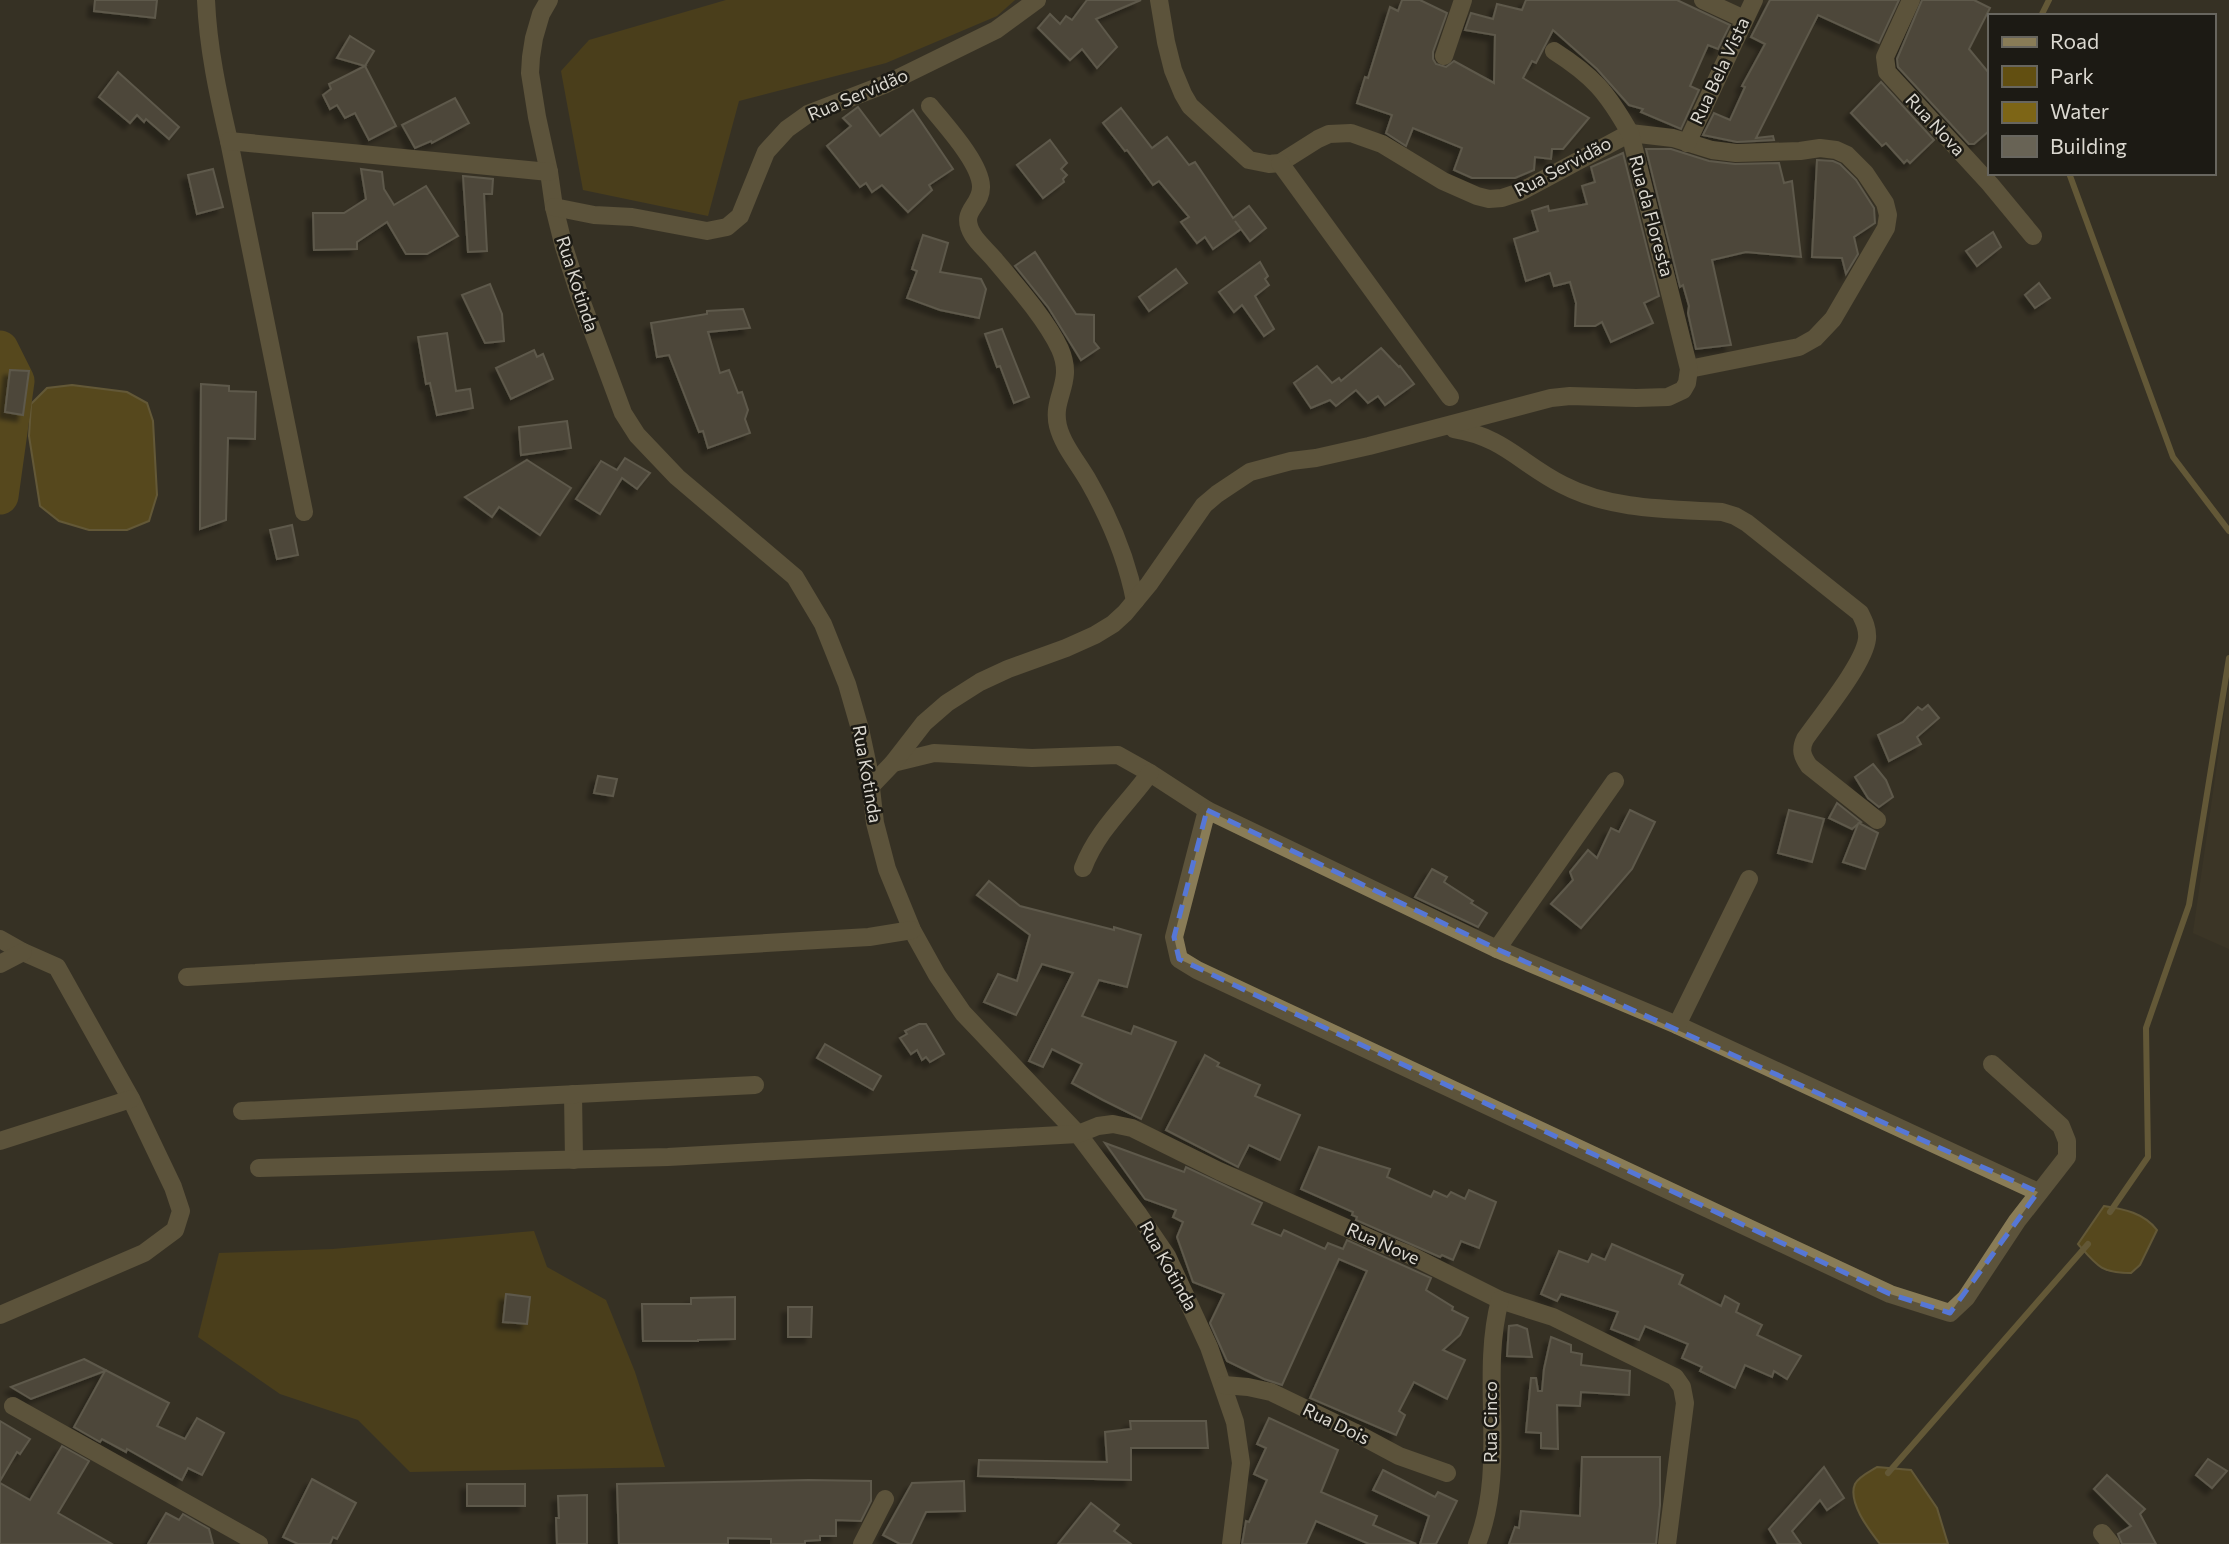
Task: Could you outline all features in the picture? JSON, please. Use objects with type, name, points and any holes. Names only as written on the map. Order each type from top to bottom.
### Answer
[{"type":"street","points":[[206,0],[208,39],[304,512]]},
{"type":"street","name":"Rua Kotinda","points":[[549,0],[541,14],[534,38],[530,73],[554,207],[581,300],[623,413],[637,435],[677,477],[795,577],[827,632],[847,684],[860,729],[875,823],[887,869],[912,930],[937,975],[963,1013],[1078,1134],[1167,1256],[1209,1347],[1235,1422],[1241,1463],[1231,1544]]},
{"type":"street","name":"Rua Servidão","points":[[554,207],[707,231],[727,227],[740,216],[766,152],[787,129],[808,114],[886,84],[996,30],[1037,0]]},
{"type":"street","points":[[1159,0],[1174,70],[1190,106],[1249,160],[1280,163],[1450,397]]},
{"type":"street","points":[[1444,56],[1463,0]]},
{"type":"street","points":[[1703,0],[1744,19]]},
{"type":"street","name":"Rua Bela Vista","points":[[1687,143],[1754,0]]},
{"type":"street","name":"Rua Nova","points":[[1911,0],[1885,57],[1887,72],[1990,184],[2033,236]]},
{"type":"street","name":"Rua da Floresta","points":[[1554,51],[1594,79],[1616,107],[1630,132],[1689,369]]},
{"type":"street","points":[[930,106],[977,171],[981,186],[980,195],[968,214],[968,224],[973,236],[1023,295],[1059,348],[1066,366],[1066,379],[1056,417],[1059,430],[1090,483],[1111,529],[1130,575],[1135,601]]},
{"type":"street","points":[[870,787],[893,763],[924,723],[947,704],[980,682],[1007,669],[1095,635],[1125,613],[1205,505],[1250,472],[1369,446],[1551,398],[1668,397],[1684,390],[1689,369],[1799,347],[1815,338],[1833,318],[1886,228],[1888,215],[1885,203],[1865,173],[1847,155],[1836,150],[1820,148],[1736,153],[1630,132]]},
{"type":"street","name":"Rua Servidão","points":[[1280,163],[1329,134],[1351,133],[1382,144],[1460,190],[1489,199],[1502,198],[1544,180],[1630,132]]},
{"type":"street","points":[[229,141],[549,172]]},
{"type":"street","points":[[1444,427],[1478,433],[1512,451],[1564,486],[1599,500],[1632,506],[1722,512],[1735,516],[1860,612],[1867,628],[1862,657],[1801,748],[1809,766],[1877,820]]},
{"type":"street","points":[[893,763],[934,753],[1031,758],[1118,755],[1208,810],[1497,949],[1677,1025],[2038,1192]]},
{"type":"street","points":[[1083,868],[1110,819],[1134,795],[1150,773]]},
{"type":"street","points":[[1497,949],[1615,781]]},
{"type":"street","points":[[1208,810],[1174,937],[1179,958],[1209,976],[1890,1294],[1950,1313],[1966,1298],[2038,1192],[2067,1157],[2067,1141],[2061,1126],[1992,1065]]},
{"type":"street","points":[[1677,1025],[1749,879]]},
{"type":"street","points":[[187,977],[869,937],[912,930]]},
{"type":"street","points":[[0,939],[57,967],[131,1099],[173,1187],[181,1210],[175,1230],[144,1252],[0,1315]]},
{"type":"street","points":[[0,964],[23,952]]},
{"type":"street","points":[[242,1111],[755,1085]]},
{"type":"street","points":[[573,1094],[574,1160]]},
{"type":"street","points":[[0,1141],[131,1099]]},
{"type":"street","name":"Rua Nove","points":[[259,1168],[668,1157],[1078,1134],[1098,1126],[1114,1124],[1132,1128],[1219,1171],[1408,1254],[1500,1300],[1553,1317],[1675,1377],[1682,1387],[1685,1403],[1667,1544]]},
{"type":"street","name":"Rua Cinco","points":[[1477,1544],[1489,1493],[1493,1454],[1491,1350],[1493,1323],[1500,1300]]},
{"type":"street","name":"Rua Dois","points":[[1224,1385],[1271,1392],[1399,1456],[1447,1473]]},
{"type":"street","points":[[13,1406],[230,1537],[259,1544]]},
{"type":"street","points":[[862,1544],[885,1499]]},
{"type":"highlighted area","points":[[1207,810],[1497,949],[2038,1192],[1950,1313],[1890,1294],[1179,959],[1174,937]]},
{"type":"shaded area","points":[[2229,681],[2229,949],[2193,933]]},
{"type":"green space","points":[[726,0],[1015,0],[997,16],[886,63],[739,101],[708,216],[583,190],[561,71],[589,40]]},
{"type":"green space","points":[[534,1231],[547,1267],[606,1300],[635,1372],[665,1467],[410,1472],[358,1420],[280,1394],[198,1337],[219,1253],[333,1249]]},
{"type":"water","points":[[72,385],[127,392],[147,403],[153,421],[157,495],[149,521],[127,530],[89,530],[59,521],[40,506],[29,436],[31,404],[47,388]]},
{"type":"water","points":[[2104,1206],[2140,1216],[2157,1230],[2140,1265],[2131,1273],[2113,1272],[2100,1267],[2078,1244]]},
{"type":"water","points":[[1877,1467],[1911,1470],[1937,1508],[1948,1544],[1880,1544],[1861,1516],[1853,1491],[1859,1479]]},
{"type":"building","points":[[95,0],[157,0],[155,18],[94,11]]},
{"type":"building","points":[[1087,0],[1141,0],[1096,19],[1117,47],[1097,68],[1082,49],[1070,60],[1038,28],[1050,14],[1060,24],[1066,16],[1072,20]]},
{"type":"building","points":[[1402,0],[1420,0],[1447,13],[1433,52],[1436,64],[1446,67],[1454,61],[1494,83],[1495,35],[1465,30],[1471,13],[1493,19],[1497,4],[1522,10],[1526,0],[1677,0],[1730,25],[1718,49],[1708,45],[1690,86],[1699,90],[1681,129],[1641,112],[1643,109],[1629,105],[1597,69],[1553,30],[1536,63],[1532,61],[1523,78],[1589,118],[1563,149],[1552,149],[1551,159],[1535,157],[1534,170],[1515,178],[1472,178],[1454,170],[1462,148],[1413,128],[1406,146],[1386,133],[1392,115],[1357,103],[1365,77],[1368,78],[1390,7],[1398,11]]},
{"type":"building","points":[[1770,0],[1899,0],[1879,43],[1818,15],[1756,138],[1773,136],[1774,140],[1737,142],[1703,135],[1714,113],[1730,120],[1745,87],[1742,86],[1765,44],[1751,37]]},
{"type":"building","points":[[1922,0],[1974,0],[1990,8],[1969,49],[1988,72],[1988,132],[1974,144],[1969,144],[1898,67],[1897,59]]},
{"type":"building","points":[[350,36],[374,51],[365,66],[337,58]]},
{"type":"building","points":[[365,66],[396,126],[369,140],[355,113],[345,118],[337,105],[330,109],[323,95],[331,89],[329,84]]},
{"type":"building","points":[[118,72],[179,127],[169,139],[146,119],[144,122],[137,115],[130,123],[99,97]]},
{"type":"building","points":[[1881,82],[1934,140],[1910,163],[1907,160],[1904,163],[1886,143],[1882,146],[1851,113]]},
{"type":"building","points":[[455,98],[469,123],[432,143],[431,141],[415,148],[402,125]]},
{"type":"building","points":[[858,107],[880,136],[913,110],[953,169],[929,185],[932,190],[908,212],[882,185],[872,192],[866,183],[860,187],[827,146],[851,126],[843,118]]},
{"type":"building","points":[[1121,108],[1152,148],[1167,137],[1189,165],[1195,162],[1233,218],[1249,206],[1266,228],[1250,241],[1241,229],[1213,249],[1205,237],[1197,243],[1181,222],[1189,217],[1159,181],[1153,185],[1103,123]]},
{"type":"building","points":[[1050,140],[1067,163],[1061,169],[1067,175],[1063,179],[1064,182],[1043,198],[1017,165]]},
{"type":"building","points":[[1646,149],[1671,149],[1709,161],[1735,164],[1779,163],[1784,183],[1792,181],[1801,257],[1746,252],[1712,260],[1731,345],[1696,349],[1688,313],[1689,306],[1683,285],[1680,287]]},
{"type":"building","points":[[1623,153],[1659,296],[1644,303],[1653,323],[1611,342],[1602,322],[1595,326],[1575,326],[1576,303],[1570,282],[1554,286],[1550,273],[1526,281],[1514,239],[1538,231],[1532,211],[1548,206],[1549,211],[1587,204],[1582,186],[1595,182],[1591,167]]},
{"type":"building","points":[[1817,160],[1840,164],[1856,180],[1874,208],[1875,223],[1854,237],[1858,254],[1846,274],[1842,258],[1812,257]]},
{"type":"building","points":[[213,169],[223,207],[197,214],[188,175]]},
{"type":"building","points":[[361,169],[382,172],[384,189],[394,205],[426,186],[458,236],[427,254],[406,254],[387,222],[357,242],[357,249],[314,250],[313,213],[344,213],[366,199]]},
{"type":"building","points":[[463,176],[493,179],[492,194],[484,194],[487,251],[468,252]]},
{"type":"building","points":[[1993,232],[2001,247],[1977,266],[1966,251]]},
{"type":"building","points":[[923,235],[948,243],[940,272],[981,279],[986,289],[979,318],[940,310],[907,298],[917,271],[912,269]]},
{"type":"building","points":[[1035,252],[1076,314],[1094,315],[1094,342],[1099,348],[1081,360],[1048,307],[1015,266]]},
{"type":"building","points":[[1260,262],[1268,276],[1265,279],[1269,285],[1255,296],[1274,329],[1264,336],[1242,305],[1234,312],[1219,292]]},
{"type":"building","points":[[1176,269],[1187,283],[1149,311],[1139,297]]},
{"type":"building","points":[[2039,283],[2050,298],[2035,308],[2025,295]]},
{"type":"building","points":[[490,284],[502,314],[504,341],[485,343],[462,295]]},
{"type":"building","points":[[743,309],[750,328],[708,332],[720,373],[729,370],[738,393],[742,392],[748,410],[745,419],[750,433],[708,448],[703,431],[699,432],[669,355],[657,357],[651,323],[707,314],[707,311]]},
{"type":"building","points":[[1002,329],[1029,397],[1014,403],[985,334]]},
{"type":"building","points":[[447,333],[456,391],[470,389],[473,408],[437,415],[430,383],[426,384],[418,337]]},
{"type":"building","points":[[1381,348],[1414,384],[1385,405],[1378,396],[1368,403],[1356,390],[1336,406],[1330,400],[1311,408],[1294,383],[1317,366],[1332,383],[1339,378],[1341,381]]},
{"type":"building","points":[[534,350],[537,357],[543,354],[553,379],[511,399],[496,368]]},
{"type":"building","points":[[10,370],[29,371],[23,415],[5,412]]},
{"type":"building","points":[[201,384],[229,386],[229,391],[256,392],[255,439],[228,438],[226,520],[200,529]]},
{"type":"building","points":[[567,421],[571,448],[521,455],[519,427]]},
{"type":"building","points":[[625,458],[650,473],[637,489],[622,478],[600,514],[576,499],[601,461],[617,470]]},
{"type":"building","points":[[527,460],[571,488],[540,535],[499,507],[492,517],[465,497]]},
{"type":"building","points":[[292,525],[298,555],[277,559],[270,530]]},
{"type":"building","points":[[1928,705],[1939,718],[1917,737],[1921,744],[1889,761],[1878,735],[1903,722],[1918,707],[1922,710]]},
{"type":"building","points":[[1873,764],[1886,780],[1893,797],[1879,807],[1868,798],[1855,777]]},
{"type":"building","points":[[598,776],[617,779],[613,796],[594,793]]},
{"type":"building","points":[[1837,803],[1861,822],[1859,823],[1878,833],[1865,869],[1843,862],[1858,824],[1852,829],[1829,818]]},
{"type":"building","points":[[1630,810],[1655,822],[1632,869],[1581,928],[1551,904],[1573,880],[1570,872],[1588,850],[1597,858],[1611,828],[1619,832]]},
{"type":"building","points":[[1789,810],[1824,819],[1812,862],[1778,853]]},
{"type":"building","points":[[1432,869],[1447,877],[1444,882],[1487,913],[1478,927],[1415,897]]},
{"type":"building","points":[[989,881],[1020,906],[1141,935],[1127,987],[1099,980],[1082,1016],[1131,1034],[1134,1026],[1176,1042],[1141,1119],[1072,1083],[1082,1064],[1052,1049],[1043,1067],[1029,1061],[1073,973],[1042,964],[1016,1015],[984,1002],[998,974],[1017,981],[1030,935],[977,895]]},
{"type":"building","points":[[919,1024],[926,1024],[944,1054],[930,1062],[926,1057],[922,1060],[917,1050],[911,1054],[900,1038],[907,1034],[905,1031]]},
{"type":"building","points":[[825,1044],[881,1076],[873,1090],[817,1058]]},
{"type":"building","points":[[1205,1055],[1219,1063],[1217,1066],[1260,1085],[1255,1096],[1300,1115],[1280,1160],[1249,1145],[1238,1167],[1166,1130]]},
{"type":"building","points":[[1105,1143],[1184,1172],[1186,1167],[1262,1203],[1252,1224],[1281,1236],[1284,1230],[1325,1249],[1328,1243],[1343,1249],[1347,1240],[1431,1278],[1426,1290],[1453,1307],[1452,1310],[1468,1318],[1460,1335],[1443,1350],[1465,1360],[1447,1399],[1414,1382],[1399,1411],[1405,1415],[1396,1435],[1310,1398],[1367,1271],[1339,1259],[1282,1385],[1227,1361],[1210,1323],[1224,1294],[1193,1282],[1177,1237],[1183,1222],[1173,1217],[1176,1210],[1145,1199]]},
{"type":"building","points":[[1319,1147],[1390,1169],[1387,1177],[1431,1197],[1434,1191],[1447,1197],[1451,1192],[1465,1199],[1469,1190],[1496,1202],[1479,1248],[1461,1241],[1453,1260],[1442,1255],[1440,1257],[1356,1220],[1353,1212],[1301,1189]]},
{"type":"building","points":[[1612,1244],[1683,1275],[1679,1284],[1721,1306],[1725,1296],[1739,1304],[1736,1312],[1762,1325],[1757,1335],[1801,1356],[1787,1379],[1774,1371],[1772,1377],[1745,1365],[1735,1388],[1700,1371],[1702,1367],[1682,1358],[1688,1344],[1645,1326],[1639,1340],[1611,1329],[1618,1312],[1561,1294],[1557,1301],[1541,1294],[1559,1251],[1588,1262],[1592,1254],[1605,1260]]},
{"type":"building","points":[[506,1294],[530,1297],[527,1324],[503,1322]]},
{"type":"building","points":[[735,1297],[735,1339],[643,1341],[642,1304],[691,1304],[691,1298]]},
{"type":"building","points":[[788,1307],[812,1307],[811,1337],[788,1337]]},
{"type":"building","points":[[1517,1325],[1527,1329],[1532,1357],[1507,1356],[1509,1326]]},
{"type":"building","points":[[1551,1337],[1571,1345],[1571,1352],[1582,1354],[1581,1365],[1630,1371],[1629,1395],[1581,1392],[1580,1406],[1557,1405],[1558,1449],[1541,1448],[1541,1433],[1526,1432],[1531,1378],[1536,1378],[1538,1391],[1542,1391]]},
{"type":"building","points":[[84,1359],[169,1403],[157,1426],[185,1439],[197,1418],[224,1433],[202,1475],[188,1468],[182,1480],[127,1449],[126,1452],[102,1439],[100,1442],[74,1427],[105,1371],[31,1399],[11,1387]]},
{"type":"building","points":[[1269,1418],[1338,1450],[1321,1492],[1377,1516],[1373,1525],[1416,1544],[1369,1544],[1316,1521],[1306,1544],[1242,1544],[1246,1521],[1249,1522],[1267,1480],[1254,1474],[1266,1448],[1257,1444]]},
{"type":"building","points":[[0,1421],[30,1439],[20,1454],[17,1452],[0,1481]]},
{"type":"building","points":[[1130,1421],[1206,1421],[1208,1448],[1131,1448],[1131,1480],[978,1476],[979,1460],[1107,1462],[1105,1432],[1131,1429]]},
{"type":"building","points":[[62,1446],[89,1461],[58,1513],[112,1544],[0,1544],[0,1483],[30,1500]]},
{"type":"building","points":[[1582,1457],[1660,1457],[1660,1505],[1656,1544],[1509,1544],[1515,1527],[1519,1528],[1521,1511],[1580,1516]]},
{"type":"building","points":[[2208,1459],[2227,1471],[2212,1488],[2196,1475]]},
{"type":"building","points":[[1824,1467],[1844,1498],[1827,1510],[1820,1500],[1792,1531],[1801,1544],[1778,1544],[1769,1529]]},
{"type":"building","points":[[1383,1470],[1435,1497],[1438,1492],[1457,1501],[1436,1544],[1420,1544],[1429,1516],[1373,1490]]},
{"type":"building","points":[[2107,1475],[2145,1509],[2140,1514],[2156,1544],[2122,1544],[2118,1534],[2131,1526],[2094,1489]]},
{"type":"building","points":[[312,1479],[356,1503],[337,1539],[333,1537],[330,1544],[298,1544],[283,1537]]},
{"type":"building","points":[[871,1481],[871,1501],[861,1521],[836,1520],[836,1536],[820,1536],[820,1540],[805,1541],[805,1544],[771,1544],[771,1539],[728,1538],[728,1544],[619,1544],[617,1484]]},
{"type":"building","points":[[964,1481],[965,1511],[926,1512],[911,1544],[900,1544],[883,1535],[912,1483]]},
{"type":"building","points":[[467,1484],[525,1484],[525,1506],[467,1506]]},
{"type":"building","points":[[587,1495],[587,1544],[557,1544],[558,1496]]},
{"type":"building","points":[[1091,1503],[1119,1525],[1114,1531],[1131,1544],[1058,1544]]},
{"type":"building","points":[[166,1513],[179,1520],[183,1514],[209,1529],[213,1544],[148,1544]]},
{"type":"waterway","points":[[2042,14],[2049,0]]},
{"type":"waterway","points":[[2070,175],[2173,457],[2229,531]]},
{"type":"waterway","points":[[0,349],[16,381],[0,496]]},
{"type":"waterway","points":[[2110,1212],[2148,1157],[2146,1028],[2189,905],[2229,658]]},
{"type":"waterway","points":[[1888,1473],[2088,1244]]}]
